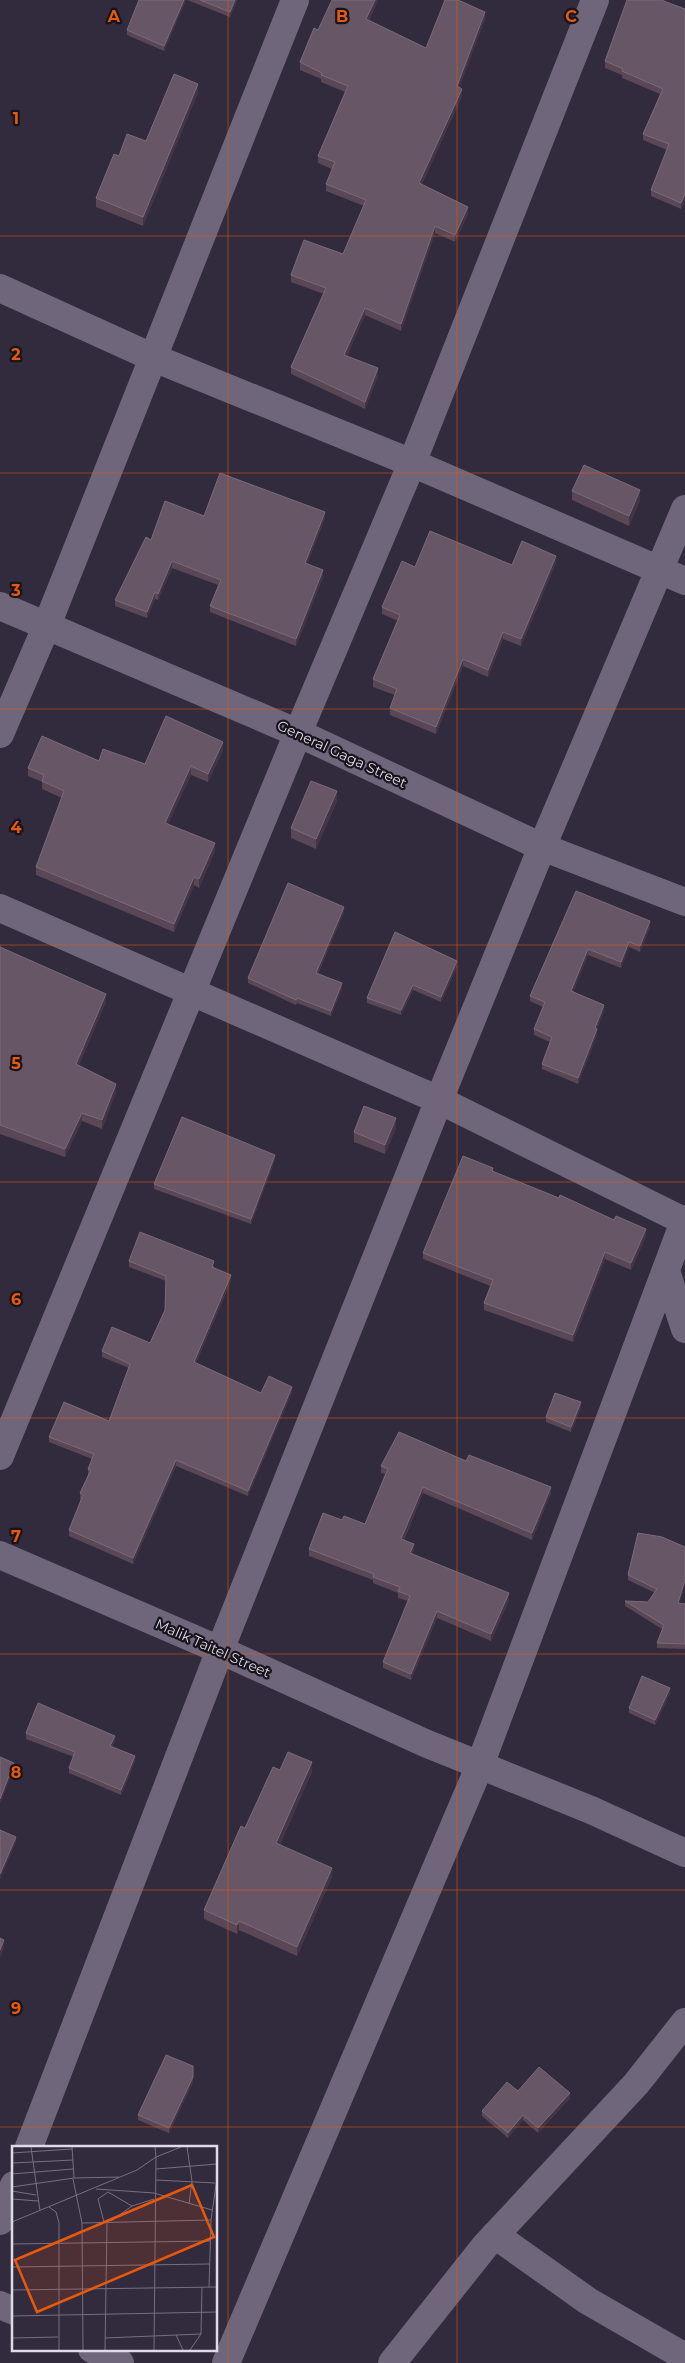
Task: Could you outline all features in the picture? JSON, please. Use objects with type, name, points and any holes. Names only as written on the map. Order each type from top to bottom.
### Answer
[{"type":"street","points":[[0,734],[47,625],[295,0]]},
{"type":"street","points":[[0,1456],[298,733],[412,463],[595,0]]},
{"type":"street","points":[[0,288],[154,358],[412,463],[685,581]]},
{"type":"street","points":[[29,2146],[220,1650],[439,1100],[542,847],[685,509]]},
{"type":"street","name":"General Gaga Street","points":[[0,606],[298,733],[542,847],[685,902]]},
{"type":"street","points":[[0,908],[192,990],[439,1100],[685,1220],[480,1765],[226,2363]]},
{"type":"street","points":[[666,1271],[685,1329]]},
{"type":"street","name":"Malik Taitel Street","points":[[0,1555],[220,1650],[425,1743],[591,1810],[685,1853]]},
{"type":"street","points":[[392,2363],[495,2235],[636,2084],[685,2022]]},
{"type":"street","points":[[0,2221],[12,2190]]},
{"type":"street","points":[[495,2235],[588,2301],[685,2357]]},
{"type":"street","points":[[0,2304],[12,2310]]},
{"type":"street","points":[[94,2350],[120,2363]]},
{"type":"building","points":[[139,0],[184,0],[164,46],[127,30]]},
{"type":"building","points":[[200,0],[235,0],[230,12]]},
{"type":"building","points":[[332,0],[375,0],[366,19],[426,48],[445,0],[458,0],[485,12],[457,86],[462,89],[419,183],[468,207],[455,235],[435,226],[401,324],[365,308],[344,355],[378,368],[365,402],[291,367],[326,288],[291,275],[304,240],[343,254],[366,200],[326,184],[335,162],[318,156],[348,86],[321,75],[322,73],[300,62],[314,28],[318,30]]},
{"type":"building","points":[[627,0],[661,0],[685,9],[685,194],[681,203],[651,190],[669,144],[643,134],[663,89],[622,71],[623,69],[605,61]]},
{"type":"building","points":[[174,74],[198,84],[143,217],[96,198],[114,154],[119,156],[127,134],[146,141]]},
{"type":"building","points":[[584,465],[640,490],[629,516],[572,491]]},
{"type":"building","points":[[220,473],[325,512],[305,563],[323,570],[296,639],[210,606],[221,580],[172,561],[158,594],[155,592],[147,612],[115,600],[146,537],[151,540],[165,501],[204,516]]},
{"type":"building","points":[[430,531],[512,565],[522,541],[556,556],[521,639],[503,632],[488,670],[463,659],[436,727],[390,708],[397,689],[373,679],[400,615],[382,607],[402,561],[415,567]]},
{"type":"building","points":[[166,716],[223,742],[208,774],[191,766],[165,823],[215,843],[199,879],[194,877],[174,924],[36,867],[64,791],[42,781],[44,775],[28,768],[42,736],[99,761],[103,749],[145,764]]},
{"type":"building","points":[[311,781],[337,791],[316,839],[291,828]]},
{"type":"building","points":[[288,883],[344,907],[316,973],[342,983],[331,1011],[297,998],[296,1000],[248,978]]},
{"type":"building","points":[[576,891],[650,921],[640,946],[629,942],[621,962],[588,949],[571,991],[604,1005],[578,1078],[542,1064],[552,1037],[534,1029],[545,1002],[530,996]]},
{"type":"building","points":[[395,932],[457,961],[441,997],[413,985],[401,1010],[367,998]]},
{"type":"building","points":[[0,947],[106,994],[76,1064],[116,1084],[102,1120],[82,1113],[65,1149],[0,1125]]},
{"type":"building","points":[[364,1106],[396,1118],[385,1145],[354,1132]]},
{"type":"building","points":[[182,1117],[275,1155],[251,1219],[154,1184]]},
{"type":"building","points":[[463,1156],[493,1168],[492,1171],[559,1198],[560,1195],[614,1220],[616,1216],[646,1229],[631,1263],[605,1252],[573,1335],[484,1303],[493,1280],[423,1253]]},
{"type":"building","points":[[140,1232],[214,1261],[212,1267],[231,1275],[194,1362],[261,1393],[269,1376],[292,1387],[248,1491],[176,1460],[133,1558],[69,1530],[83,1495],[80,1493],[91,1470],[88,1469],[94,1454],[49,1437],[64,1402],[109,1421],[130,1364],[102,1351],[112,1327],[150,1343],[165,1310],[166,1276],[129,1261]]},
{"type":"building","points":[[555,1393],[581,1402],[571,1427],[546,1417]]},
{"type":"building","points":[[399,1432],[466,1461],[469,1455],[551,1487],[532,1533],[423,1487],[401,1539],[414,1544],[410,1553],[509,1593],[491,1634],[437,1611],[411,1674],[383,1662],[410,1596],[398,1591],[400,1587],[373,1577],[374,1574],[309,1549],[323,1513],[342,1520],[344,1516],[365,1524],[388,1469],[381,1466]]},
{"type":"building","points":[[638,1533],[662,1537],[685,1547],[685,1580],[678,1603],[685,1604],[685,1644],[657,1643],[664,1625],[625,1601],[648,1602],[657,1589],[628,1575]]},
{"type":"building","points":[[642,1676],[670,1688],[655,1720],[629,1708]]},
{"type":"building","points":[[38,1703],[115,1736],[110,1746],[135,1756],[121,1790],[69,1768],[75,1752],[26,1733]]},
{"type":"building","points":[[288,1752],[312,1762],[276,1843],[332,1868],[297,1947],[239,1921],[237,1925],[204,1910],[241,1826],[245,1828],[273,1767],[280,1770]]},
{"type":"building","points":[[0,1757],[14,1763],[0,1799]]},
{"type":"building","points":[[0,1830],[16,1837],[0,1874]]},
{"type":"building","points":[[0,1938],[4,1940],[0,1950]]},
{"type":"building","points":[[166,2055],[193,2066],[193,2077],[169,2128],[138,2115]]},
{"type":"building","points":[[539,2067],[570,2093],[538,2128],[523,2115],[508,2133],[482,2111],[507,2082],[518,2091]]}]
